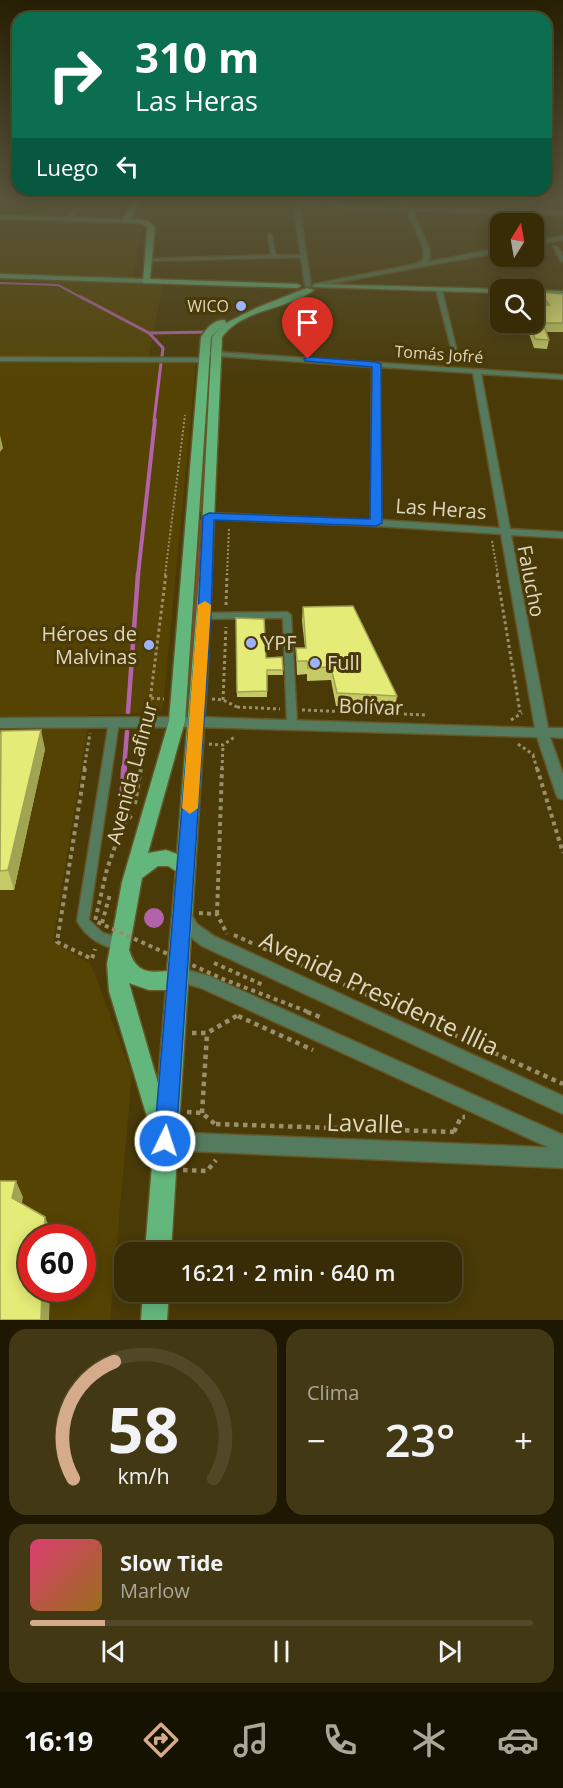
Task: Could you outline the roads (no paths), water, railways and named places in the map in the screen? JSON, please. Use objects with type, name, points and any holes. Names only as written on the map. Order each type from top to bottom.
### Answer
[{"type":"main road","points":[[146,281],[148,263]]},
{"type":"main road","points":[[0,276],[490,291]]},
{"type":"main road","name":"Avenida Lafinur","points":[[159,1242],[172,1032],[183,914],[204,616],[209,516],[207,334],[214,326],[309,287]]},
{"type":"main road","points":[[544,292],[563,293]]},
{"type":"main road","name":"Avenida Lafinur","points":[[165,1141],[119,991],[116,971],[130,882],[177,721],[209,355]]},
{"type":"main road","points":[[130,882],[137,869],[155,858],[173,859],[186,869]]},
{"type":"main road","points":[[120,946],[122,962],[133,976],[149,982],[176,979]]},
{"type":"main road","points":[[154,1320],[155,1302]]},
{"type":"street","points":[[305,263],[309,287],[428,263]]},
{"type":"street","name":"Tomás Jofré","points":[[0,359],[209,355],[563,377]]},
{"type":"street","points":[[376,364],[376,523]]},
{"type":"street","name":"Falucho","points":[[477,372],[504,532],[542,732],[563,794]]},
{"type":"street","name":"Las Heras","points":[[209,516],[376,523],[563,535]]},
{"type":"street","name":"Bolívar","points":[[0,723],[177,721],[563,733]]},
{"type":"street","name":"Avenida Presidente Illia","points":[[183,914],[188,925],[198,935],[225,940],[563,1105]]},
{"type":"street","points":[[176,979],[187,977],[203,981],[563,1145]]},
{"type":"street","name":"Lavalle","points":[[165,1141],[563,1158]]},
{"type":"lane","points":[[439,290],[455,351]]},
{"type":"lane","points":[[204,616],[287,615],[292,724]]},
{"type":"lane","points":[[114,722],[83,921],[91,933],[120,946]]},
{"type":"waterway","points":[[0,283],[58,285],[84,299]]},
{"type":"waterway","points":[[81,297],[149,333]]},
{"type":"waterway","points":[[149,333],[208,332]]},
{"type":"waterway","points":[[149,333],[163,348],[162,356]]},
{"type":"waterway","points":[[154,421],[161,363]]},
{"type":"waterway","points":[[138,575],[155,420]]},
{"type":"waterway","points":[[128,712],[138,574]]},
{"type":"waterway","points":[[124,769],[127,732]]},
{"type":"waterway","points":[[121,814],[124,768]]},
{"type":"place","name":"WICO","points":[[241,306]]},
{"type":"place","name":"YPF","points":[[251,643]]},
{"type":"place","name":"Héroes de Malvinas","points":[[149,645]]},
{"type":"place","name":"Full","points":[[315,663]]}]
